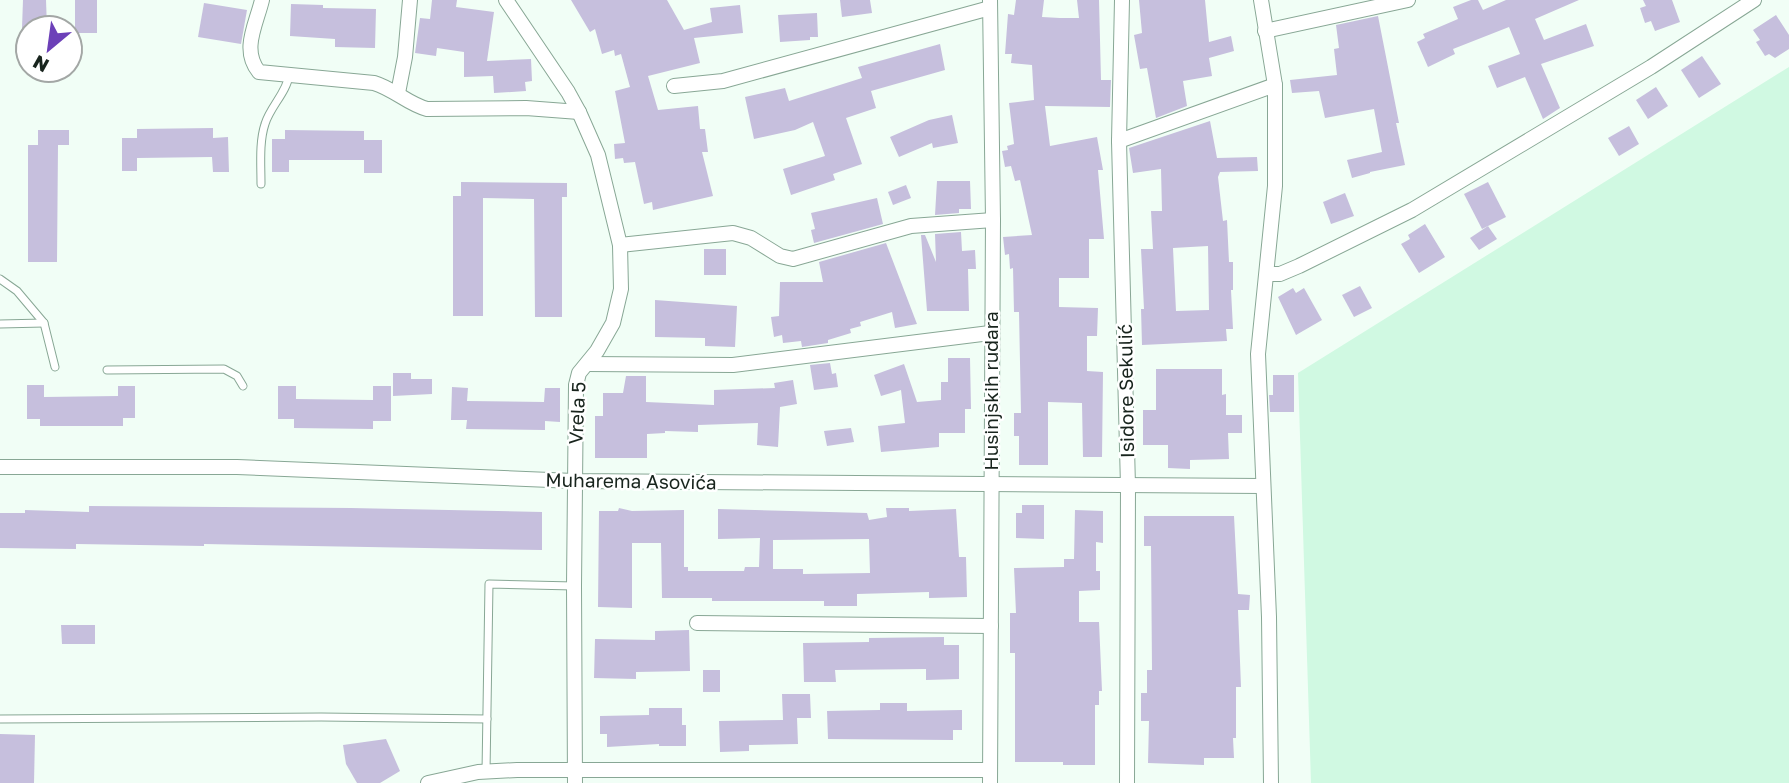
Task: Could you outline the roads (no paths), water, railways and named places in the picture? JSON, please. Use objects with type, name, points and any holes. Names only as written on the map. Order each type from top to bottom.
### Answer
[{"type":"street","points":[[262,0],[249,50],[251,62],[259,72],[374,83],[427,109],[526,108],[579,112]]},
{"type":"street","points":[[398,93],[405,57],[410,0]]},
{"type":"street","name":"Isidore Sekulić","points":[[1122,0],[1119,141],[1128,486],[1127,783]]},
{"type":"street","points":[[1261,0],[1275,85],[1275,186],[1258,354],[1269,617],[1271,783]]},
{"type":"street","points":[[1265,31],[1408,0]]},
{"type":"street","points":[[1267,274],[1286,272],[1300,266],[1412,210],[1651,67],[1754,0]]},
{"type":"street","name":"Vrela 5","points":[[511,2],[579,112],[597,155],[620,245],[622,278],[619,304],[606,339],[579,373],[576,385],[573,586],[575,777]]},
{"type":"street","points":[[674,86],[723,81],[990,4]]},
{"type":"street","name":"Husinjskih rudara","points":[[990,4],[993,220],[990,333],[990,776]]},
{"type":"street","points":[[1119,141],[1275,85]]},
{"type":"street","points":[[620,245],[733,233],[751,238],[779,256],[793,259],[911,226],[993,220]]},
{"type":"street","points":[[587,364],[733,365],[990,333]]},
{"type":"street","name":"Muharema Asovića","points":[[0,467],[237,467],[574,481],[1262,486]]},
{"type":"street","points":[[697,623],[991,626]]},
{"type":"street","points":[[428,783],[486,772],[575,777],[990,776]]},
{"type":"lane","points":[[261,184],[264,125],[275,101],[287,85],[289,75]]},
{"type":"lane","points":[[0,279],[16,291],[44,323],[55,367]]},
{"type":"lane","points":[[0,324],[44,323]]},
{"type":"lane","points":[[107,370],[224,369],[237,376],[243,386]]},
{"type":"lane","points":[[486,772],[489,584],[573,586]]},
{"type":"lane","points":[[0,719],[321,716],[487,719]]}]
